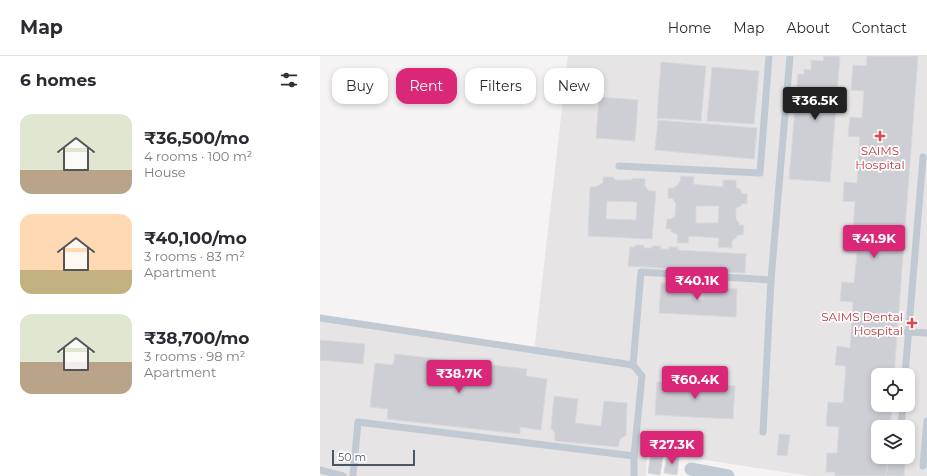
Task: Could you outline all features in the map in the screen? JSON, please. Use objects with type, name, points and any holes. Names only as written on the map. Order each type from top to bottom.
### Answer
[{"type":"street","points":[[690,469],[728,476]]},
{"type":"lane","points":[[619,166],[760,172],[769,56]]},
{"type":"lane","points":[[763,432],[771,280],[790,56]]},
{"type":"lane","points":[[904,368],[923,157]]},
{"type":"lane","points":[[633,365],[641,272],[771,280]]},
{"type":"lane","points":[[320,318],[633,365],[642,376],[634,456],[634,476]]},
{"type":"lane","points":[[907,332],[927,333]]},
{"type":"lane","points":[[923,466],[927,421]]},
{"type":"lane","points":[[353,476],[358,422],[634,456]]},
{"type":"lane","points":[[320,470],[343,476]]},
{"type":"shaded area","points":[[568,56],[927,56],[927,476],[810,476],[647,451],[646,476],[320,476],[320,316],[534,352],[562,104],[604,104],[604,68],[567,68]]},
{"type":"building","points":[[824,56],[840,56],[830,182],[789,179],[798,74],[804,74],[804,69],[811,70],[811,60],[823,61]]},
{"type":"building","points":[[867,56],[918,56],[895,368],[871,368],[871,412],[891,412],[891,420],[871,420],[871,464],[887,464],[886,476],[835,476],[835,472],[826,472],[827,453],[837,453],[839,427],[826,426],[828,402],[843,403],[846,366],[835,365],[837,346],[850,348],[853,302],[840,301],[842,282],[854,283],[857,253],[842,252],[844,229],[853,230],[855,202],[843,201],[844,182],[857,183],[860,137],[848,136],[850,117],[862,118],[864,91],[851,90],[853,65],[866,66]]},
{"type":"building","points":[[661,62],[706,66],[701,121],[657,118]]},
{"type":"building","points":[[712,67],[759,71],[754,124],[707,121]]},
{"type":"building","points":[[604,97],[638,100],[635,141],[596,138],[598,104],[604,104]]},
{"type":"building","points":[[658,120],[757,128],[754,159],[655,150]]},
{"type":"building","points":[[681,176],[694,177],[693,184],[723,187],[723,180],[736,180],[736,187],[741,190],[741,193],[747,194],[747,204],[741,204],[741,206],[736,208],[736,219],[739,225],[744,225],[743,235],[737,235],[737,237],[732,241],[732,248],[718,247],[719,238],[689,236],[688,243],[677,243],[678,235],[671,232],[671,229],[666,229],[667,219],[672,219],[675,216],[676,204],[673,199],[668,198],[668,188],[674,188],[680,182]],"holes":[[[696,206],[719,206],[718,223],[696,223]]]},
{"type":"building","points":[[603,177],[613,177],[616,180],[631,180],[633,178],[645,179],[645,186],[649,191],[656,191],[652,239],[588,236],[590,187],[596,187],[603,183]],"holes":[[[607,201],[637,202],[636,220],[606,219]]]},
{"type":"building","points":[[635,245],[644,245],[644,248],[652,248],[652,246],[661,246],[660,249],[678,247],[678,250],[746,254],[745,273],[628,266],[630,247],[635,247]]},
{"type":"building","points":[[661,283],[695,284],[694,300],[703,300],[704,287],[737,289],[736,317],[659,313]]},
{"type":"building","points":[[320,340],[365,344],[363,364],[320,360]]},
{"type":"building","points":[[395,354],[527,369],[526,376],[547,379],[541,430],[520,427],[520,434],[387,419],[388,409],[370,407],[375,363],[393,365]]},
{"type":"building","points":[[657,382],[735,386],[733,419],[655,415]]},
{"type":"building","points":[[554,396],[578,399],[575,423],[601,426],[604,401],[627,403],[626,435],[620,439],[618,447],[555,441],[555,433],[551,428]]},
{"type":"building","points":[[779,434],[790,435],[787,456],[777,455]]},
{"type":"building","points":[[651,453],[663,455],[660,475],[648,473]]},
{"type":"building","points":[[667,455],[679,457],[677,475],[664,473]]},
{"type":"building","points":[[888,464],[905,464],[904,476],[886,476]]},
{"type":"place","name":"SAIMS Hospital","points":[[880,136]]},
{"type":"place","name":"SAIMS Dental Hospital","points":[[912,323]]}]
